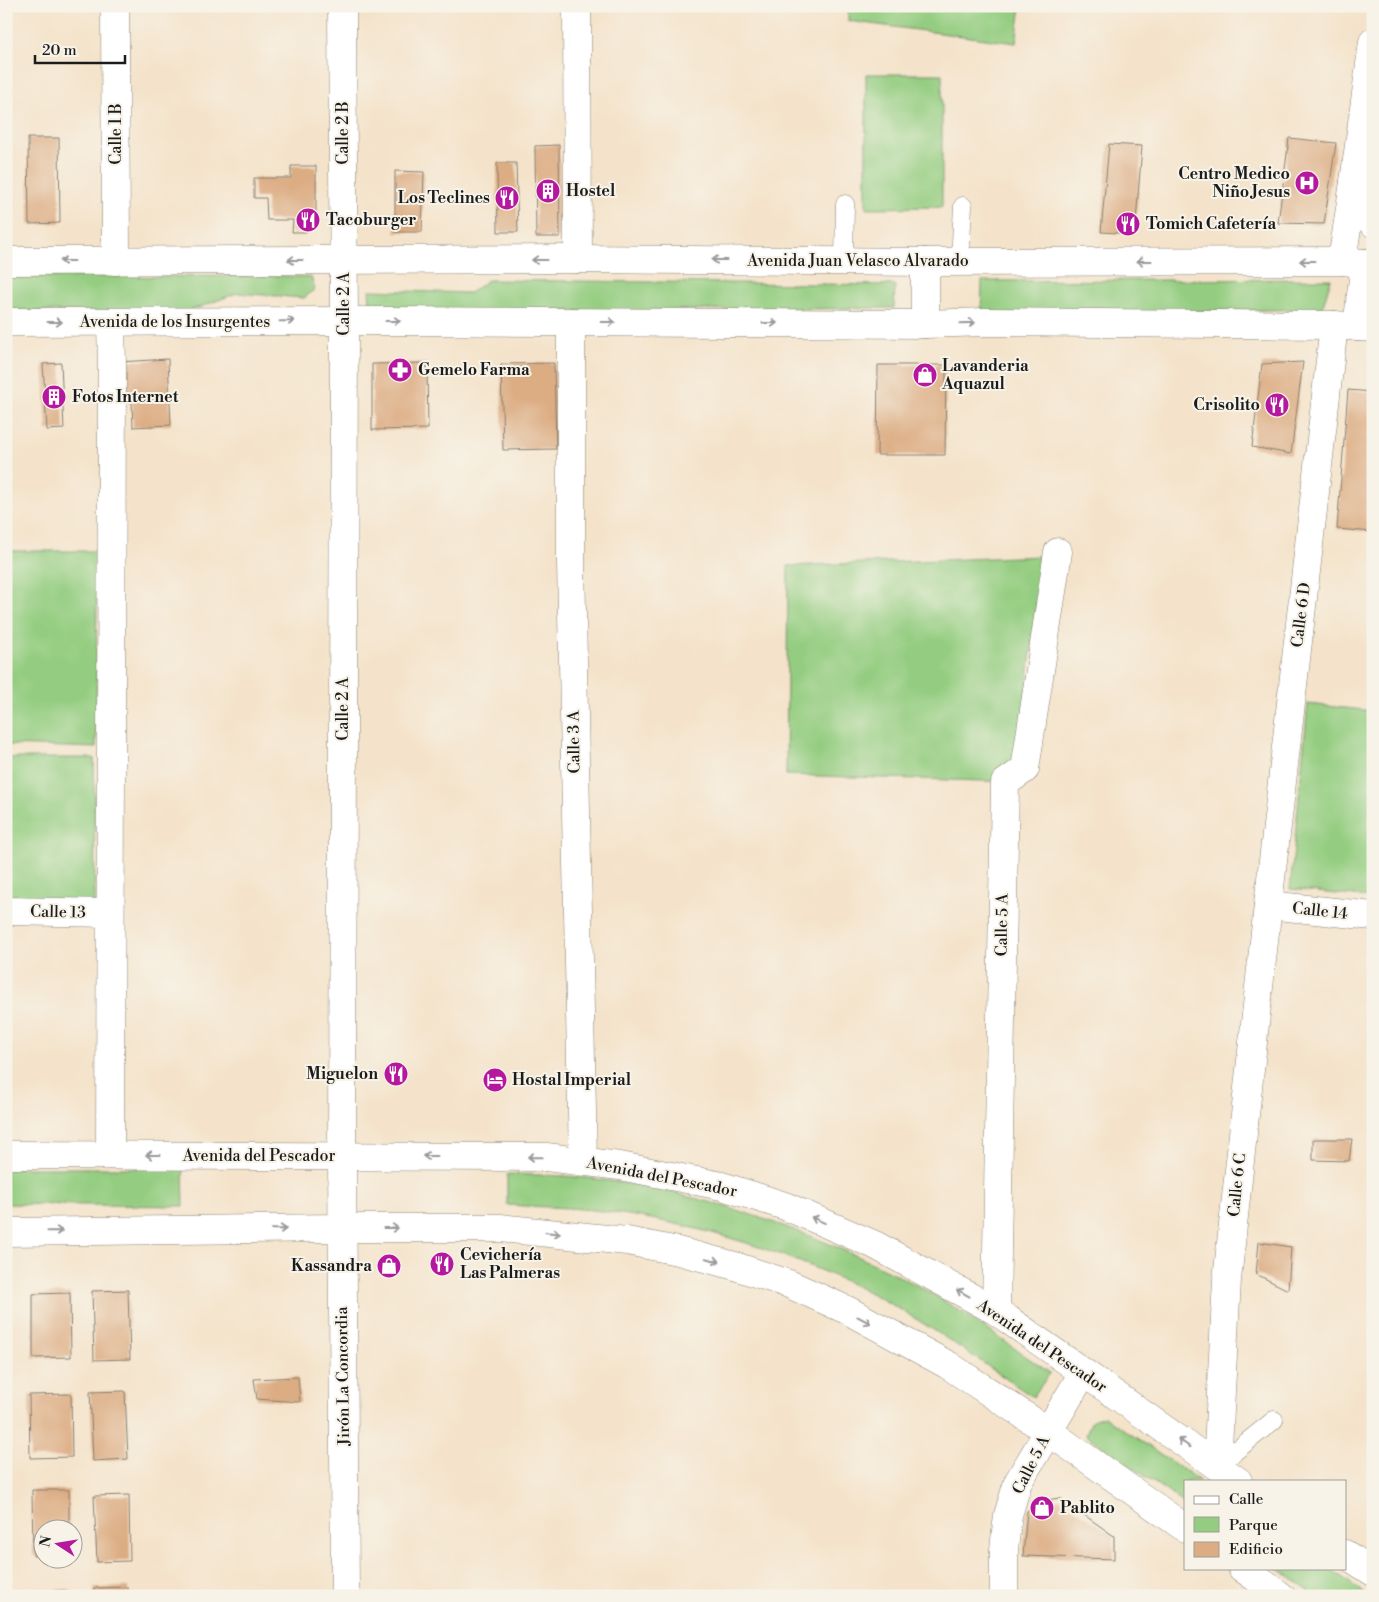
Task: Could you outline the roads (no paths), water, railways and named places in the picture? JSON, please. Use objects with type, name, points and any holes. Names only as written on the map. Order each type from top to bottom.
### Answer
[{"type":"street","name":"Calle 1 B","points":[[115,6],[116,261]]},
{"type":"street","name":"Calle 2 B","points":[[342,6],[344,260]]},
{"type":"street","points":[[577,6],[578,260]]},
{"type":"street","name":"Calle 6 D","points":[[1268,905],[1355,327],[1360,262],[1354,182],[1373,42]]},
{"type":"street","points":[[1354,182],[1373,223]]},
{"type":"street","points":[[6,262],[344,260]]},
{"type":"street","name":"Avenida Juan Velasco Alvarado","points":[[344,260],[1360,262]]},
{"type":"street","name":"Calle 2 A","points":[[342,1157],[344,260]]},
{"type":"street","points":[[925,262],[925,324]]},
{"type":"street","points":[[344,321],[925,324],[996,322],[1355,327]]},
{"type":"street","name":"Avenida de los Insurgentes","points":[[6,322],[344,321]]},
{"type":"street","name":"Calle 3 A","points":[[571,322],[570,562],[583,1161]]},
{"type":"street","points":[[110,1155],[111,323]]},
{"type":"street","name":"Calle 5 A","points":[[996,1311],[1005,783],[1024,769],[1058,552]]},
{"type":"street","name":"Calle 14","points":[[1268,905],[1373,916]]},
{"type":"street","name":"Calle 6 C","points":[[1228,1474],[1227,1280],[1268,905]]},
{"type":"street","name":"Calle 13","points":[[6,911],[110,913]]},
{"type":"street","name":"Avenida del Pescador","points":[[6,1155],[546,1157],[620,1166],[722,1186],[785,1206],[875,1245],[996,1311],[1228,1474]]},
{"type":"street","name":"Jirón La Concordia","points":[[342,1157],[345,1596]]},
{"type":"street","points":[[6,1232],[500,1228],[627,1241],[678,1251],[735,1266],[789,1284],[848,1311],[948,1365],[1048,1431],[1184,1527]]},
{"type":"street","name":"Calle 5 A","points":[[1004,1596],[1004,1549],[1008,1515],[1018,1482],[1083,1373]]},
{"type":"street","points":[[1346,1555],[1373,1572]]},
{"type":"street","points":[[1245,1570],[1281,1596]]},
{"type":"lane","points":[[844,261],[845,204]]},
{"type":"lane","points":[[960,262],[963,206]]},
{"type":"lane","points":[[1228,1474],[1274,1420]]},
{"type":"place","name":"Centro Medico Niño Jesus","points":[[1307,183]]},
{"type":"place","name":"Hostel","points":[[548,191]]},
{"type":"place","name":"Los Teclines","points":[[507,198]]},
{"type":"place","name":"Tacoburger","points":[[308,220]]},
{"type":"place","name":"Tomich Cafetería","points":[[1128,224]]},
{"type":"place","name":"Gemelo Farma","points":[[400,370]]},
{"type":"place","name":"Lavanderia Aquazul","points":[[925,375]]},
{"type":"place","name":"Fotos Internet","points":[[54,397]]},
{"type":"place","name":"Crisolito","points":[[1277,405]]},
{"type":"place","name":"Miguelon","points":[[396,1074]]},
{"type":"place","name":"Hostal Imperial","points":[[495,1080]]},
{"type":"place","name":"Cevichería Las Palmeras","points":[[442,1264]]},
{"type":"place","name":"Kassandra","points":[[389,1266]]},
{"type":"place","name":"Pablito","points":[[1042,1508]]}]
